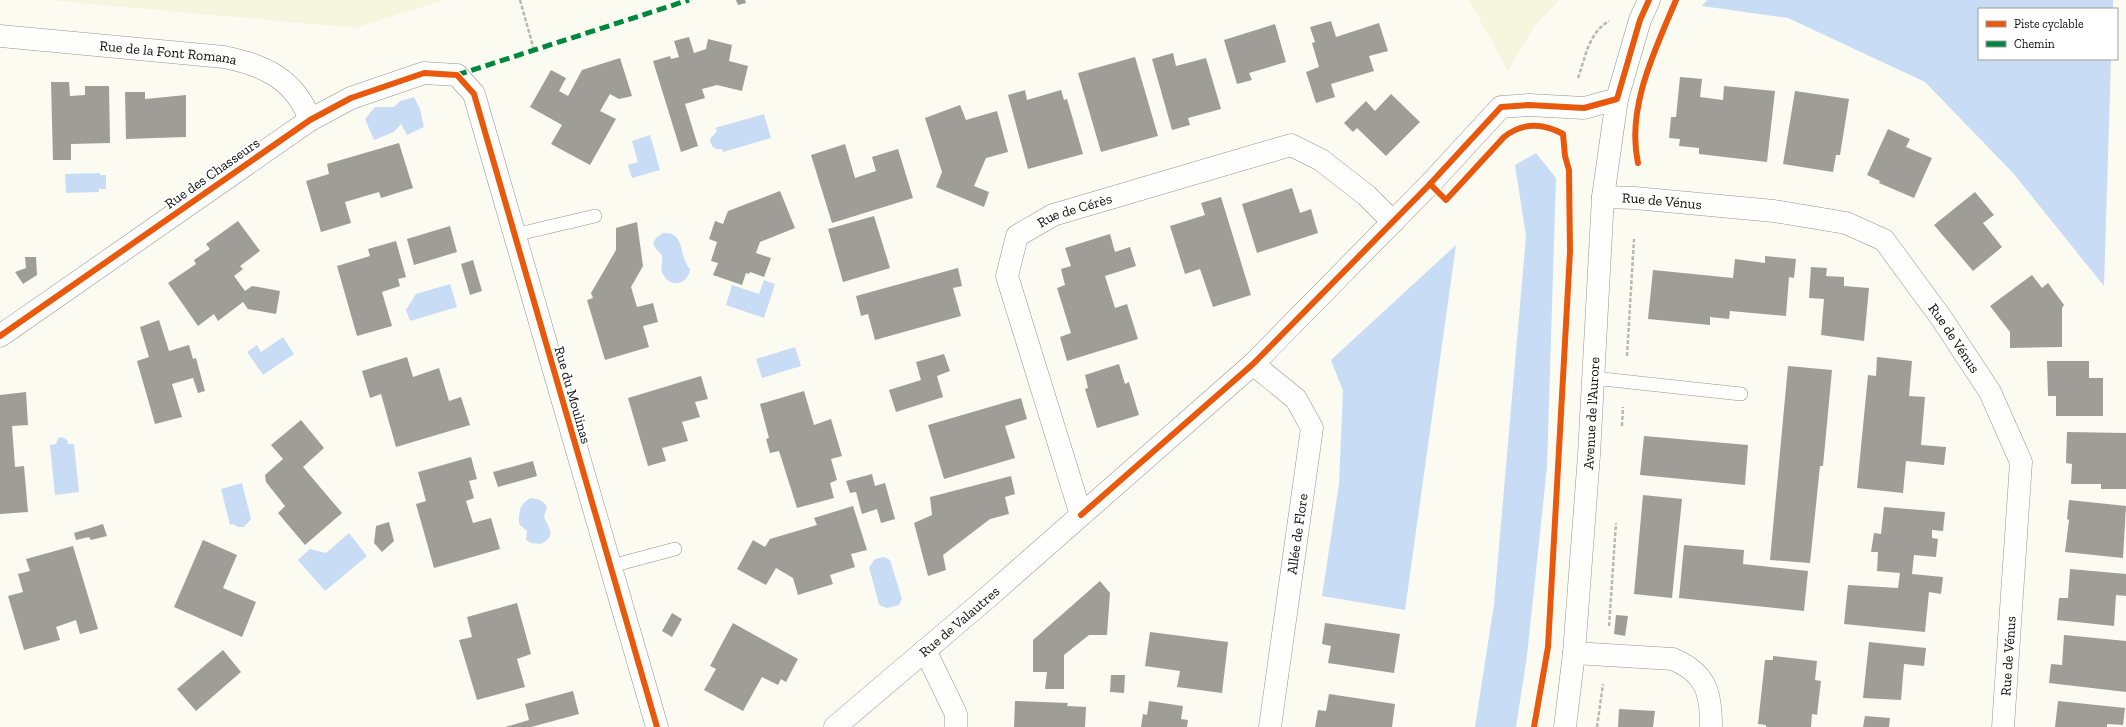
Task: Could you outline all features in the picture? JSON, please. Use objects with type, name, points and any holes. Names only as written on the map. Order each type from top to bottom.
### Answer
[{"type":"street","name":"Avenue de l'Aurore","points":[[1566,727],[1574,653],[1593,378],[1603,197],[1617,99],[1640,20],[1649,0]]},
{"type":"street","name":"Rue de la Font Romana","points":[[0,36],[224,57],[250,62],[276,75],[297,94],[310,120]]},
{"type":"street","name":"Rue des Chasseurs","points":[[0,336],[310,120],[351,98],[424,73],[457,75]]},
{"type":"street","name":"Rue du Moulinas","points":[[457,75],[474,94],[657,727]]},
{"type":"street","name":"Rue de Valautres","points":[[835,727],[1081,515],[1253,364],[1393,222],[1502,107],[1529,104],[1584,108],[1617,99]]},
{"type":"street","name":"Rue de Cérès","points":[[1081,515],[1007,276],[1017,236],[1053,215],[1291,145],[1322,160],[1366,195],[1393,222]]},
{"type":"street","name":"Rue de Vénus","points":[[1603,197],[1635,198],[1774,210],[1846,223],[1884,240],[1942,319],[1990,392],[2021,462],[2003,727]]},
{"type":"street","name":"Allée de Flore","points":[[1253,364],[1296,399],[1312,428],[1270,727]]},
{"type":"street","points":[[925,650],[956,714],[956,727]]},
{"type":"street","points":[[1574,653],[1673,659],[1688,665],[1696,673],[1707,690],[1710,698],[1711,727]]},
{"type":"lane","points":[[514,235],[595,216]]},
{"type":"lane","points":[[1593,378],[1741,394]]},
{"type":"lane","points":[[610,566],[675,550]]},
{"type":"path","points":[[520,0],[534,50]]},
{"type":"path","points":[[1563,134],[1565,156],[1569,170],[1570,230]]},
{"type":"path","points":[[1597,727],[1603,681]]},
{"type":"green space","points":[[47,0],[444,0],[355,28]]},
{"type":"green space","points":[[1469,0],[1559,0],[1535,25],[1508,71]]},
{"type":"water","points":[[1707,0],[2113,0],[2113,8],[1978,8],[1978,60],[2111,60],[2104,286],[2013,173],[1925,82],[1788,18],[1702,6]]},
{"type":"water","points":[[414,97],[420,109],[424,127],[407,135],[401,124],[394,132],[374,140],[365,119],[375,107],[394,107],[400,101]]},
{"type":"water","points":[[764,114],[771,138],[723,152],[722,149],[717,149],[712,146],[710,139],[717,131],[715,128]]},
{"type":"water","points":[[650,135],[660,170],[632,178],[628,165],[638,162],[632,141]]},
{"type":"water","points":[[1536,153],[1556,178],[1547,467],[1527,656],[1516,727],[1475,727],[1494,604],[1526,236],[1515,165]]},
{"type":"water","points":[[100,173],[100,175],[106,175],[106,189],[99,189],[99,192],[66,193],[65,174]]},
{"type":"water","points":[[663,233],[670,233],[678,240],[681,245],[686,264],[690,269],[687,278],[680,283],[667,280],[661,268],[662,255],[653,243],[656,238]]},
{"type":"water","points":[[1456,245],[1405,610],[1322,596],[1339,484],[1343,391],[1331,360]]},
{"type":"water","points":[[764,280],[775,284],[764,318],[726,305],[732,285],[759,294]]},
{"type":"water","points":[[450,284],[457,307],[410,321],[406,310],[416,294]]},
{"type":"water","points":[[283,337],[294,354],[263,375],[247,352],[257,345],[261,352]]},
{"type":"water","points":[[795,347],[801,366],[762,378],[756,359]]},
{"type":"water","points":[[62,437],[67,440],[68,444],[74,444],[79,492],[55,495],[50,445],[56,444],[58,438]]},
{"type":"water","points":[[242,483],[251,519],[244,527],[238,527],[233,524],[230,525],[221,489]]},
{"type":"water","points":[[531,498],[540,500],[547,507],[544,517],[549,528],[550,535],[546,541],[541,544],[531,543],[526,540],[527,531],[519,524],[520,509],[527,500]]},
{"type":"water","points":[[349,533],[367,556],[325,591],[298,560],[310,549],[326,553]]},
{"type":"water","points":[[884,557],[890,560],[902,599],[899,605],[887,608],[879,605],[869,567],[875,559]]},
{"type":"building","points":[[736,0],[745,0],[746,3],[738,5]]},
{"type":"building","points":[[1331,21],[1336,37],[1379,23],[1388,51],[1369,56],[1374,71],[1331,84],[1335,97],[1316,103],[1306,72],[1319,67],[1312,43],[1315,42],[1310,27]]},
{"type":"building","points":[[1275,24],[1286,62],[1249,73],[1252,80],[1237,84],[1224,40]]},
{"type":"building","points":[[689,37],[694,53],[706,49],[708,39],[732,45],[729,61],[748,66],[742,91],[717,85],[702,89],[705,98],[685,104],[698,146],[681,152],[653,61],[670,56],[671,59],[679,57],[674,41]]},
{"type":"building","points":[[1173,53],[1176,66],[1206,58],[1221,109],[1188,118],[1190,125],[1172,130],[1152,59]]},
{"type":"building","points":[[1135,57],[1158,136],[1101,152],[1078,73]]},
{"type":"building","points":[[620,58],[632,96],[619,99],[610,94],[600,111],[616,119],[590,165],[551,144],[562,125],[530,107],[551,70],[566,78],[559,91],[568,96],[582,70]]},
{"type":"building","points":[[1680,77],[1702,79],[1700,97],[1723,100],[1724,86],[1775,91],[1767,162],[1699,154],[1699,148],[1679,146],[1680,139],[1669,138],[1671,117],[1676,117]]},
{"type":"building","points":[[51,82],[69,82],[70,96],[85,95],[85,86],[109,86],[110,143],[71,144],[71,160],[53,160]]},
{"type":"building","points":[[1025,90],[1027,100],[1061,90],[1064,100],[1067,99],[1083,154],[1028,169],[1008,95]]},
{"type":"building","points":[[1795,91],[1849,99],[1840,155],[1836,155],[1833,172],[1783,164]]},
{"type":"building","points":[[125,92],[145,92],[145,99],[186,95],[186,137],[126,139]]},
{"type":"building","points":[[1391,94],[1420,122],[1386,156],[1357,128],[1353,132],[1344,123],[1366,101],[1375,111]]},
{"type":"building","points":[[960,105],[966,120],[997,111],[1008,152],[986,158],[974,186],[989,192],[984,207],[936,187],[942,172],[925,118]]},
{"type":"building","points":[[1888,129],[1910,139],[1906,147],[1932,158],[1914,198],[1879,183],[1880,181],[1867,175]]},
{"type":"building","points":[[399,143],[413,188],[381,198],[379,192],[345,202],[351,223],[321,232],[306,181],[329,174],[327,164]]},
{"type":"building","points":[[845,144],[855,178],[876,171],[872,157],[898,149],[913,198],[832,223],[811,155]]},
{"type":"building","points":[[1292,188],[1300,213],[1311,209],[1318,233],[1257,253],[1242,204]]},
{"type":"building","points":[[780,191],[795,228],[760,242],[756,253],[771,258],[764,277],[750,272],[749,274],[746,273],[742,285],[713,275],[718,263],[711,261],[717,242],[709,239],[715,221],[723,224],[728,211]]},
{"type":"building","points":[[1975,192],[1994,215],[1983,223],[2002,247],[1973,271],[1934,225]]},
{"type":"building","points":[[1221,197],[1251,295],[1213,307],[1200,269],[1185,274],[1170,226],[1205,215],[1201,203]]},
{"type":"building","points":[[874,216],[890,268],[843,282],[828,229]]},
{"type":"building","points":[[238,221],[260,251],[240,266],[243,269],[234,276],[245,291],[252,286],[280,291],[276,314],[248,309],[243,302],[218,321],[214,314],[198,326],[168,283],[196,264],[194,260],[210,249],[206,244]]},
{"type":"building","points":[[637,222],[643,266],[631,287],[637,307],[653,303],[658,322],[643,326],[649,347],[605,360],[587,300],[593,298],[591,293],[616,250],[616,228]]},
{"type":"building","points":[[450,226],[457,252],[414,265],[407,239]]},
{"type":"building","points":[[1110,234],[1115,252],[1130,247],[1136,266],[1105,276],[1115,308],[1127,304],[1138,339],[1067,361],[1060,337],[1071,333],[1057,288],[1065,285],[1061,269],[1071,266],[1065,248]]},
{"type":"building","points":[[396,241],[406,277],[398,279],[400,286],[382,292],[392,326],[357,336],[337,266],[370,256],[368,249]]},
{"type":"building","points":[[1765,256],[1796,259],[1794,278],[1789,277],[1786,316],[1730,311],[1729,319],[1710,317],[1710,325],[1648,319],[1653,270],[1733,278],[1735,259],[1765,263]]},
{"type":"building","points":[[25,257],[36,257],[37,275],[23,284],[15,272],[26,268]]},
{"type":"building","points":[[473,260],[482,291],[470,295],[461,264]]},
{"type":"building","points":[[1811,267],[1827,268],[1826,276],[1844,277],[1844,286],[1869,288],[1864,341],[1821,335],[1824,299],[1809,298]]},
{"type":"building","points":[[958,268],[962,286],[953,288],[961,316],[875,340],[868,314],[861,316],[856,296]]},
{"type":"building","points":[[2032,275],[2042,288],[2048,283],[2064,305],[2062,308],[2062,347],[2010,348],[2010,332],[1990,306]]},
{"type":"building","points":[[159,320],[169,351],[189,345],[193,359],[196,358],[205,391],[198,393],[193,378],[172,384],[182,417],[155,424],[137,361],[149,357],[140,327]]},
{"type":"building","points":[[944,354],[950,371],[937,376],[943,397],[896,412],[889,390],[921,380],[916,362]]},
{"type":"building","points":[[407,357],[413,377],[439,368],[449,401],[461,397],[470,425],[396,447],[381,394],[370,398],[362,371]]},
{"type":"building","points":[[1877,357],[1912,361],[1909,396],[1925,397],[1921,445],[1946,447],[1944,465],[1906,461],[1903,493],[1857,488],[1868,375],[1876,376]]},
{"type":"building","points":[[2047,361],[2089,361],[2089,378],[2103,378],[2103,416],[2056,416],[2056,396],[2048,396]]},
{"type":"building","points":[[1119,364],[1125,384],[1129,382],[1139,415],[1097,428],[1085,389],[1088,388],[1085,375]]},
{"type":"building","points":[[1788,366],[1832,370],[1823,466],[1820,466],[1810,563],[1770,560]]},
{"type":"building","points":[[701,376],[708,399],[695,402],[700,417],[682,422],[688,441],[662,448],[666,461],[648,466],[628,398]]},
{"type":"building","points":[[804,391],[814,425],[831,419],[842,456],[831,459],[837,480],[830,483],[834,498],[797,508],[779,451],[770,453],[766,439],[769,438],[760,404]]},
{"type":"building","points":[[26,392],[28,425],[12,426],[15,467],[24,466],[28,512],[0,514],[0,395]]},
{"type":"building","points":[[1021,398],[1027,419],[1005,426],[1015,458],[944,479],[928,425]]},
{"type":"building","points":[[301,420],[324,448],[303,467],[342,513],[305,545],[278,513],[285,506],[266,482],[265,475],[283,459],[271,445]]},
{"type":"building","points":[[2067,432],[2126,433],[2126,489],[2101,489],[2101,484],[2071,484],[2072,464],[2066,463]]},
{"type":"building","points":[[1644,436],[1748,445],[1745,485],[1640,475]]},
{"type":"building","points":[[471,457],[477,479],[469,481],[474,498],[466,501],[473,523],[491,518],[500,549],[434,568],[416,504],[426,501],[418,472]]},
{"type":"building","points":[[533,461],[537,476],[498,487],[493,472]]},
{"type":"building","points":[[872,474],[875,486],[885,483],[895,519],[881,523],[877,509],[862,514],[856,492],[850,493],[846,481]]},
{"type":"building","points":[[1011,476],[1015,494],[1005,497],[1009,514],[990,519],[943,555],[946,570],[928,576],[914,523],[932,515],[930,497]]},
{"type":"building","points":[[1643,495],[1682,499],[1672,598],[1634,594]]},
{"type":"building","points":[[2069,500],[2126,506],[2123,558],[2065,552],[2069,520],[2067,519]]},
{"type":"building","points":[[853,506],[867,550],[851,554],[855,567],[830,575],[833,584],[798,595],[793,578],[776,568],[766,585],[737,569],[753,540],[765,547],[770,539],[817,525],[814,518]]},
{"type":"building","points":[[1884,507],[1945,512],[1943,531],[1932,530],[1932,538],[1938,539],[1936,557],[1914,555],[1912,574],[1943,577],[1941,594],[1929,592],[1925,632],[1844,624],[1848,585],[1898,588],[1900,573],[1877,571],[1878,552],[1871,552],[1874,533],[1881,534]]},
{"type":"building","points":[[389,522],[394,541],[382,552],[374,543],[376,526]]},
{"type":"building","points":[[103,524],[107,536],[91,540],[89,537],[76,540],[74,533]]},
{"type":"building","points":[[203,540],[237,555],[223,588],[256,602],[242,637],[174,607]]},
{"type":"building","points":[[1684,545],[1744,550],[1743,564],[1808,571],[1804,611],[1679,598]]},
{"type":"building","points":[[73,546],[98,629],[80,634],[76,620],[56,627],[60,640],[24,650],[8,596],[23,592],[18,574],[30,571],[26,559]]},
{"type":"building","points":[[2070,569],[2126,574],[2126,596],[2116,595],[2114,626],[2057,620],[2059,598],[2068,598]]},
{"type":"building","points":[[1100,581],[1110,593],[1107,635],[1089,635],[1064,655],[1064,689],[1045,689],[1047,672],[1033,672],[1033,640]]},
{"type":"building","points":[[517,603],[531,654],[517,659],[525,687],[477,700],[459,640],[472,637],[467,617]]},
{"type":"building","points":[[672,613],[682,619],[672,637],[662,631]]},
{"type":"building","points":[[1616,615],[1628,616],[1625,636],[1614,634]]},
{"type":"building","points":[[733,623],[798,659],[786,682],[781,679],[778,685],[762,677],[743,711],[704,690],[716,669],[710,666]]},
{"type":"building","points":[[1325,623],[1400,634],[1394,673],[1328,663],[1331,646],[1322,644]]},
{"type":"building","points":[[1150,632],[1228,642],[1222,693],[1177,687],[1180,671],[1145,666]]},
{"type":"building","points":[[2064,635],[2126,641],[2126,692],[2049,683],[2051,664],[2062,665]]},
{"type":"building","points":[[1869,642],[1926,648],[1924,666],[1904,664],[1901,700],[1863,698]]},
{"type":"building","points":[[223,650],[241,672],[196,711],[177,689]]},
{"type":"building","points":[[1773,656],[1817,661],[1815,680],[1821,681],[1817,715],[1812,714],[1811,727],[1766,727],[1766,725],[1758,724],[1765,660],[1773,660]]},
{"type":"building","points":[[1111,675],[1125,675],[1124,693],[1110,692]]},
{"type":"building","points":[[573,691],[579,714],[531,727],[505,727],[529,720],[525,704]]},
{"type":"building","points":[[1329,694],[1395,704],[1392,727],[1315,727],[1318,710],[1326,711]]},
{"type":"building","points":[[1015,701],[1068,703],[1067,706],[1086,707],[1085,727],[1014,727]]},
{"type":"building","points":[[1149,701],[1183,706],[1181,719],[1188,720],[1187,727],[1141,727],[1143,714],[1147,715]]},
{"type":"building","points":[[2058,701],[2125,708],[2123,725],[2107,724],[2107,727],[2055,727]]},
{"type":"building","points":[[1619,709],[1655,711],[1653,727],[1618,727]]},
{"type":"building","points":[[1865,716],[1890,718],[1889,727],[1863,727]]},
{"type":"marked path","points":[[457,75],[689,0]]},
{"type":"cycle path","points":[[1081,515],[1253,364],[1430,184],[1501,107],[1529,105],[1584,108],[1617,99],[1640,20],[1649,0]]},
{"type":"cycle path","points":[[1638,163],[1635,142],[1639,100],[1652,59],[1676,0]]},
{"type":"cycle path","points":[[0,336],[310,120],[351,98],[424,73],[457,75],[474,94],[657,727]]},
{"type":"cycle path","points":[[1430,184],[1446,200],[1504,137],[1511,132],[1526,127],[1541,126],[1556,130],[1563,134],[1565,156],[1569,170],[1570,252],[1548,647],[1534,727]]}]
